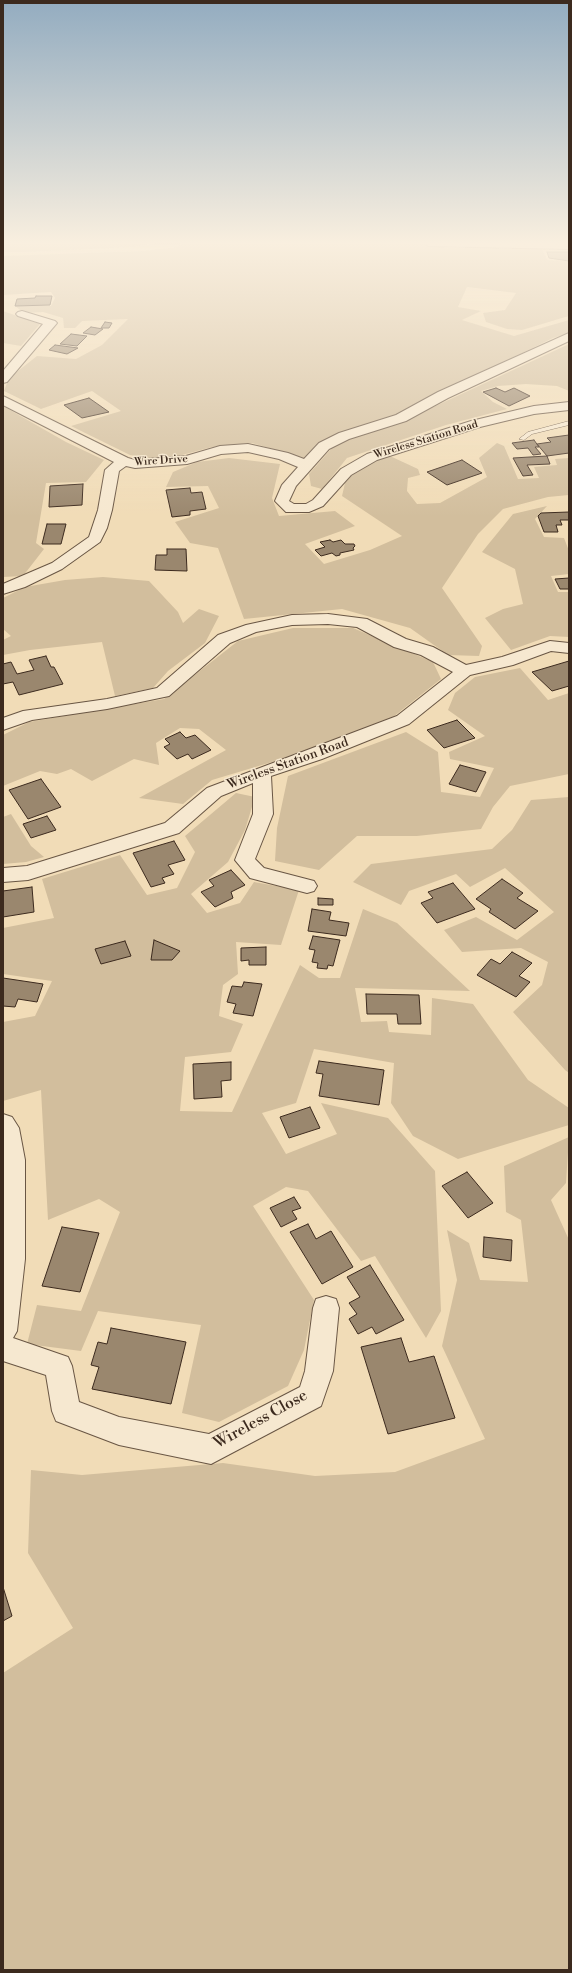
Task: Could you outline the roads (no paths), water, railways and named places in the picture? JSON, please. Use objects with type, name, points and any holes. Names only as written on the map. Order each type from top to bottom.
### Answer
[{"type":"street","points":[[3,379],[42,333]]},
{"type":"street","name":"Wireless Station Road","points":[[569,338],[443,395],[401,418],[344,436],[324,446],[289,485],[282,501],[291,509],[309,508],[318,503],[346,472],[372,457],[476,424],[534,410],[569,406]]},
{"type":"street","name":"Wire Drive","points":[[3,400],[123,461],[135,464],[187,460],[220,450],[248,448],[283,456],[306,465]]},
{"type":"street","points":[[3,589],[19,584],[57,566],[76,554],[95,539],[105,510],[112,470],[123,461]]},
{"type":"street","points":[[3,724],[29,715],[107,704],[163,692],[224,639],[252,628],[292,620],[328,619],[361,622],[400,643],[427,651],[464,671]]},
{"type":"street","name":"Wireless Station Road","points":[[3,875],[28,873],[172,828],[214,792],[261,773],[315,755],[403,720],[464,671],[507,661],[550,646],[569,648]]},
{"type":"street","points":[[261,773],[264,794],[263,814],[245,860],[258,873],[307,886]]},
{"type":"street","points":[[3,1124],[7,1128],[13,1160],[12,1259],[3,1331]]},
{"type":"street","name":"Wireless Close","points":[[3,1348],[58,1366],[66,1411],[119,1431],[211,1449],[311,1396],[319,1371],[326,1308]]},
{"type":"lane","points":[[522,439],[530,433],[569,423]]}]
